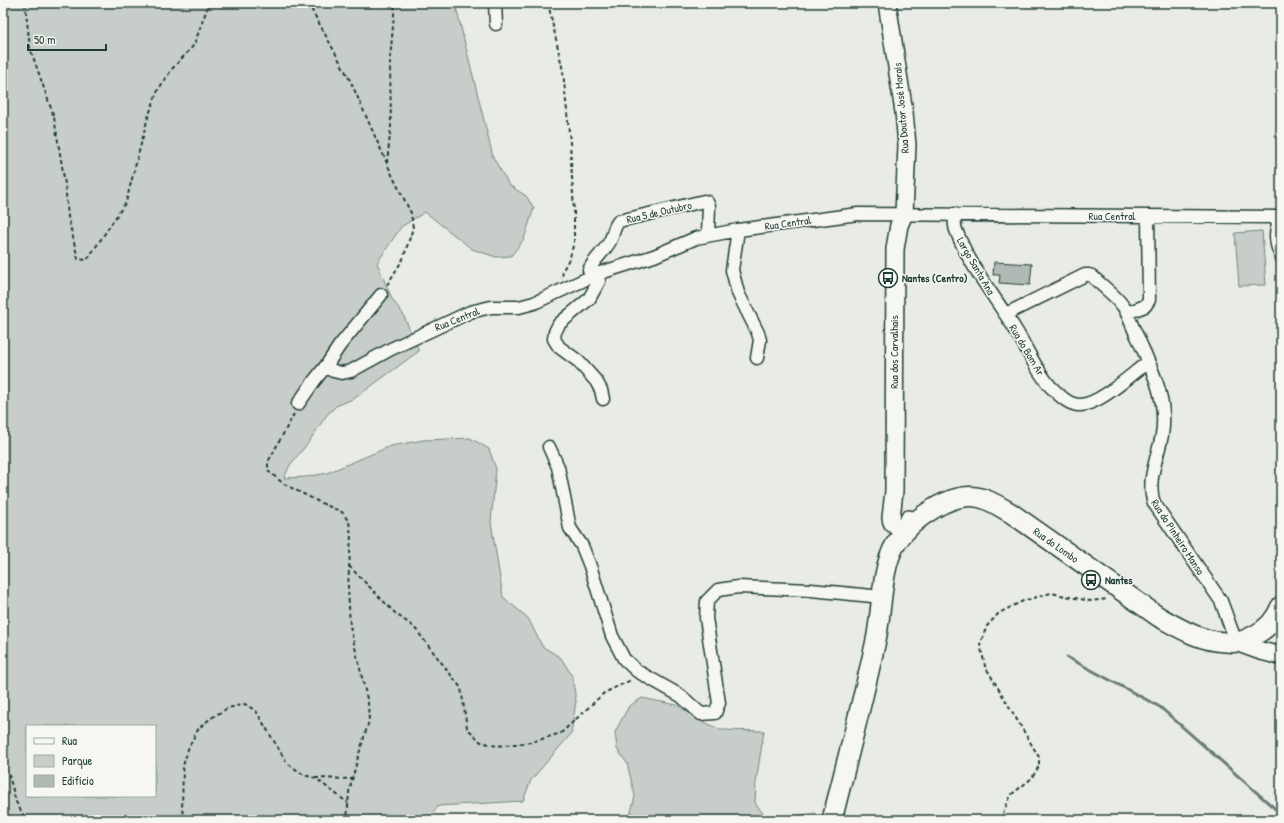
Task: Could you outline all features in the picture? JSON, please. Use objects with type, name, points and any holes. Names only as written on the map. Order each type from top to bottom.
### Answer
[{"type":"main road","name":"Rua Doutor José Morais","points":[[888,3],[902,96],[906,138],[904,214]]},
{"type":"main road","name":"Rua dos Carvalhais","points":[[904,214],[899,225],[895,249],[894,491],[904,519]]},
{"type":"main road","name":"Rua do Lombo","points":[[882,598],[890,555],[896,544],[904,519],[952,500],[967,497],[981,498],[994,503],[1011,513],[1160,617],[1186,632],[1202,639],[1236,642],[1259,633],[1270,625],[1278,614],[1281,606]]},
{"type":"main road","points":[[832,820],[870,667],[882,598]]},
{"type":"main road","points":[[1236,642],[1281,656]]},
{"type":"street","points":[[495,3],[496,24]]},
{"type":"street","name":"Rua 5 de Outubro","points":[[594,275],[589,270],[594,260],[609,243],[615,225],[619,221],[704,201],[707,202],[709,206],[708,235]]},
{"type":"street","name":"Rua Central","points":[[326,366],[333,371],[342,373],[351,371],[391,349],[470,312],[491,307],[519,307],[534,303],[594,275],[654,256],[696,238],[738,230],[858,214],[1281,217]]},
{"type":"street","name":"Largo Santa Ana","points":[[954,214],[955,228],[968,256],[1006,314]]},
{"type":"street","points":[[1006,314],[1085,275],[1092,276],[1123,306],[1126,313],[1145,306],[1149,300],[1148,216]]},
{"type":"street","points":[[1281,217],[1275,232],[1277,248],[1281,256]]},
{"type":"street","points":[[738,230],[732,270],[738,292],[760,340],[757,358]]},
{"type":"street","points":[[594,275],[599,281],[589,299],[559,324],[555,332],[554,339],[559,347],[578,361],[596,380],[601,390],[603,399]]},
{"type":"street","points":[[298,404],[340,345],[381,295]]},
{"type":"street","name":"Rua do Pinheiro Manso","points":[[1126,313],[1157,380],[1162,399],[1164,416],[1162,435],[1150,486],[1154,503],[1220,601],[1236,642]]},
{"type":"street","name":"Rua do Bom Ar","points":[[1006,314],[1034,364],[1050,385],[1063,398],[1072,403],[1079,405],[1090,404],[1104,396],[1148,362]]},
{"type":"street","points":[[549,447],[558,467],[570,528],[582,546],[590,566],[612,636],[624,659],[643,674],[681,696],[701,714],[715,713],[719,703],[706,618],[707,601],[718,590],[746,587],[811,590],[882,598]]},
{"type":"path","points":[[25,3],[30,48],[54,117],[65,184],[68,217],[78,259],[87,260],[126,202],[148,118],[158,90],[172,69],[194,45],[209,3]]},
{"type":"path","points":[[308,3],[350,80],[387,164],[411,213],[413,228],[403,259],[381,295]]},
{"type":"path","points":[[387,164],[391,126],[390,60],[395,3]]},
{"type":"path","points":[[548,3],[562,71],[570,142],[574,242],[570,257],[563,270],[562,278],[566,288]]},
{"type":"path","points":[[298,404],[268,462],[268,471],[284,484],[342,512],[349,522],[351,536],[348,587],[350,626],[368,703],[370,721],[352,779],[347,820]]},
{"type":"path","points":[[349,566],[396,614],[414,627],[461,688],[467,728],[481,742],[497,746],[532,742],[561,733],[604,693],[643,674]]},
{"type":"path","points":[[1000,820],[1010,796],[1032,778],[1039,766],[1039,757],[985,666],[980,644],[987,626],[999,613],[1023,601],[1051,593],[1090,601],[1130,596]]},
{"type":"path","points":[[185,820],[182,810],[183,766],[189,746],[200,728],[211,718],[228,708],[245,704],[256,711],[287,763],[304,775],[315,778],[352,779]]},
{"type":"path","points":[[3,770],[9,775],[16,802],[26,820]]},
{"type":"path","points":[[315,778],[348,803]]},
{"type":"green space","points":[[3,3],[455,3],[493,157],[509,185],[526,196],[534,208],[524,239],[511,256],[496,257],[472,249],[425,212],[401,227],[377,263],[392,299],[403,314],[419,351],[355,398],[336,406],[326,416],[308,443],[290,465],[284,478],[306,477],[327,473],[391,446],[423,440],[470,438],[489,449],[496,469],[491,522],[503,597],[528,618],[542,646],[561,658],[572,676],[576,701],[571,734],[531,780],[523,801],[438,806],[429,820],[3,820]]},
{"type":"green space","points":[[1262,231],[1266,285],[1239,286],[1235,233]]},
{"type":"green space","points":[[642,698],[677,705],[702,721],[721,730],[764,731],[756,782],[755,803],[765,816],[779,818],[816,813],[814,820],[629,820],[635,796],[627,763],[617,749],[615,732],[629,706]]},
{"type":"building","points":[[994,262],[1032,264],[1030,285],[999,283],[1000,275],[993,275]]},
{"type":"waterway","points":[[1067,657],[1160,707],[1281,814]]},
{"type":"place","name":"Nantes (Centro)","points":[[888,278]]},
{"type":"place","name":"Nantes","points":[[1091,580]]}]
